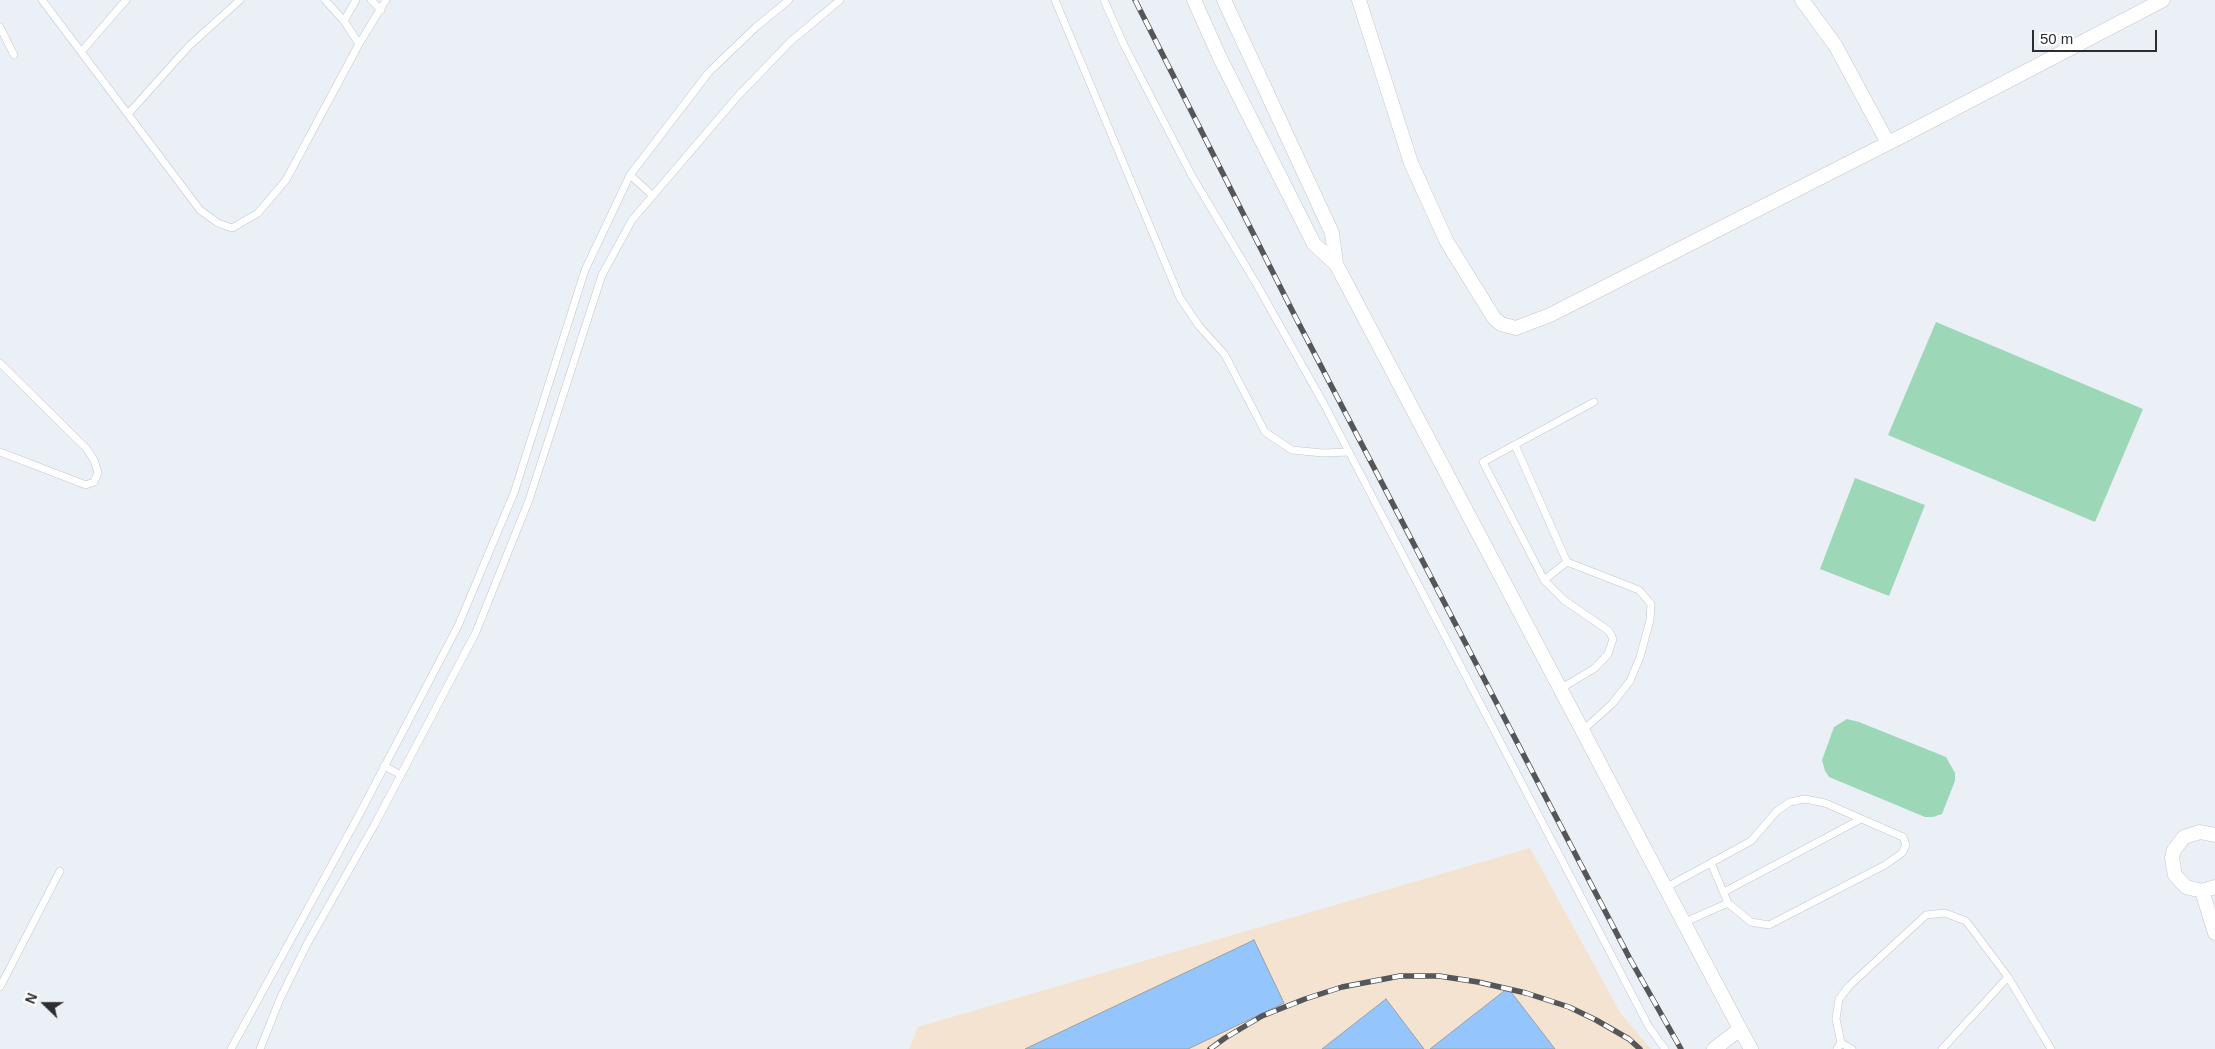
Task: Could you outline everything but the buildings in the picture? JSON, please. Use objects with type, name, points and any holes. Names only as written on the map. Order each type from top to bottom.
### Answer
[{"type":"street","points":[[1194,0],[1220,58],[1314,244],[1336,264],[1751,1049]]},
{"type":"street","points":[[1224,0],[1332,233],[1336,264]]},
{"type":"street","points":[[1359,0],[1411,163],[1447,242],[1494,318],[1501,324],[1516,328],[1550,315],[1888,143],[2163,0]]},
{"type":"street","points":[[1802,0],[1834,45],[1888,143]]},
{"type":"street","points":[[2215,835],[2200,832],[2184,837],[2174,850],[2172,858],[2172,867],[2180,882],[2194,890],[2209,889],[2215,932]]},
{"type":"street","points":[[1714,1049],[1740,1029]]},
{"type":"lane","points":[[42,0],[129,113],[200,210],[218,223],[232,228],[258,213],[286,180],[359,44],[382,10],[386,0]]},
{"type":"lane","points":[[82,51],[126,0]]},
{"type":"lane","points":[[129,113],[189,46],[240,0]]},
{"type":"lane","points":[[325,0],[344,22],[359,44]]},
{"type":"lane","points":[[344,22],[356,0]]},
{"type":"lane","points":[[372,0],[382,10]]},
{"type":"lane","points":[[231,1049],[458,626],[514,493],[585,270],[630,175],[709,72],[756,27],[789,0]]},
{"type":"lane","points":[[260,1049],[280,999],[307,944],[401,775],[476,632],[528,500],[602,275],[632,220],[737,97],[784,48],[840,0]]},
{"type":"lane","points":[[1055,0],[1180,298],[1199,326],[1225,356],[1265,432],[1292,450],[1323,453],[1349,452]]},
{"type":"lane","points":[[1104,0],[1124,45],[1192,176],[1257,285],[1349,452],[1649,1027],[1666,1049]]},
{"type":"lane","points":[[0,27],[14,55]]},
{"type":"lane","points":[[630,175],[652,195]]},
{"type":"lane","points":[[0,362],[86,448],[94,460],[98,472],[94,482],[86,485],[0,452]]},
{"type":"lane","points":[[1560,689],[1595,668],[1608,654],[1613,639],[1610,631],[1564,600],[1544,580],[1483,462],[1594,402]]},
{"type":"lane","points":[[1514,445],[1567,562],[1638,590],[1651,604],[1650,620],[1640,656],[1630,681],[1612,704],[1582,731]]},
{"type":"lane","points":[[1544,580],[1567,562]]},
{"type":"lane","points":[[384,766],[401,775]]},
{"type":"lane","points":[[1665,888],[1751,841],[1777,811],[1790,802],[1805,800],[1825,803],[1903,838],[1906,845],[1902,853],[1885,865],[1769,925],[1751,922],[1728,903],[1711,864]]},
{"type":"lane","points":[[1724,892],[1861,819]]},
{"type":"lane","points":[[0,988],[60,871]]},
{"type":"lane","points":[[1683,923],[1728,903]]},
{"type":"lane","points":[[1852,1049],[1839,1046],[1836,1019],[1839,1000],[1849,986],[1926,915],[1945,913],[1966,921],[2008,977],[2051,1049]]},
{"type":"lane","points":[[1942,1049],[2008,977]]},
{"type":"shaded area","points":[[1530,848],[1621,1014],[1651,1049],[909,1049],[918,1027]]},
{"type":"green space","points":[[1936,322],[2143,409],[2095,522],[1888,435]]},
{"type":"green space","points":[[1855,478],[1925,505],[1889,596],[1820,569]]},
{"type":"green space","points":[[1847,719],[1946,757],[1955,773],[1955,781],[1942,814],[1925,817],[1829,777],[1822,760],[1834,727]]},
{"type":"railway","points":[[1135,0],[1297,320],[1630,959],[1681,1049]]},
{"type":"railway","points":[[1210,1049],[1262,1016],[1305,999],[1342,987],[1400,976],[1439,976],[1478,982],[1526,993],[1569,1007],[1596,1020],[1629,1039],[1640,1049]]}]
